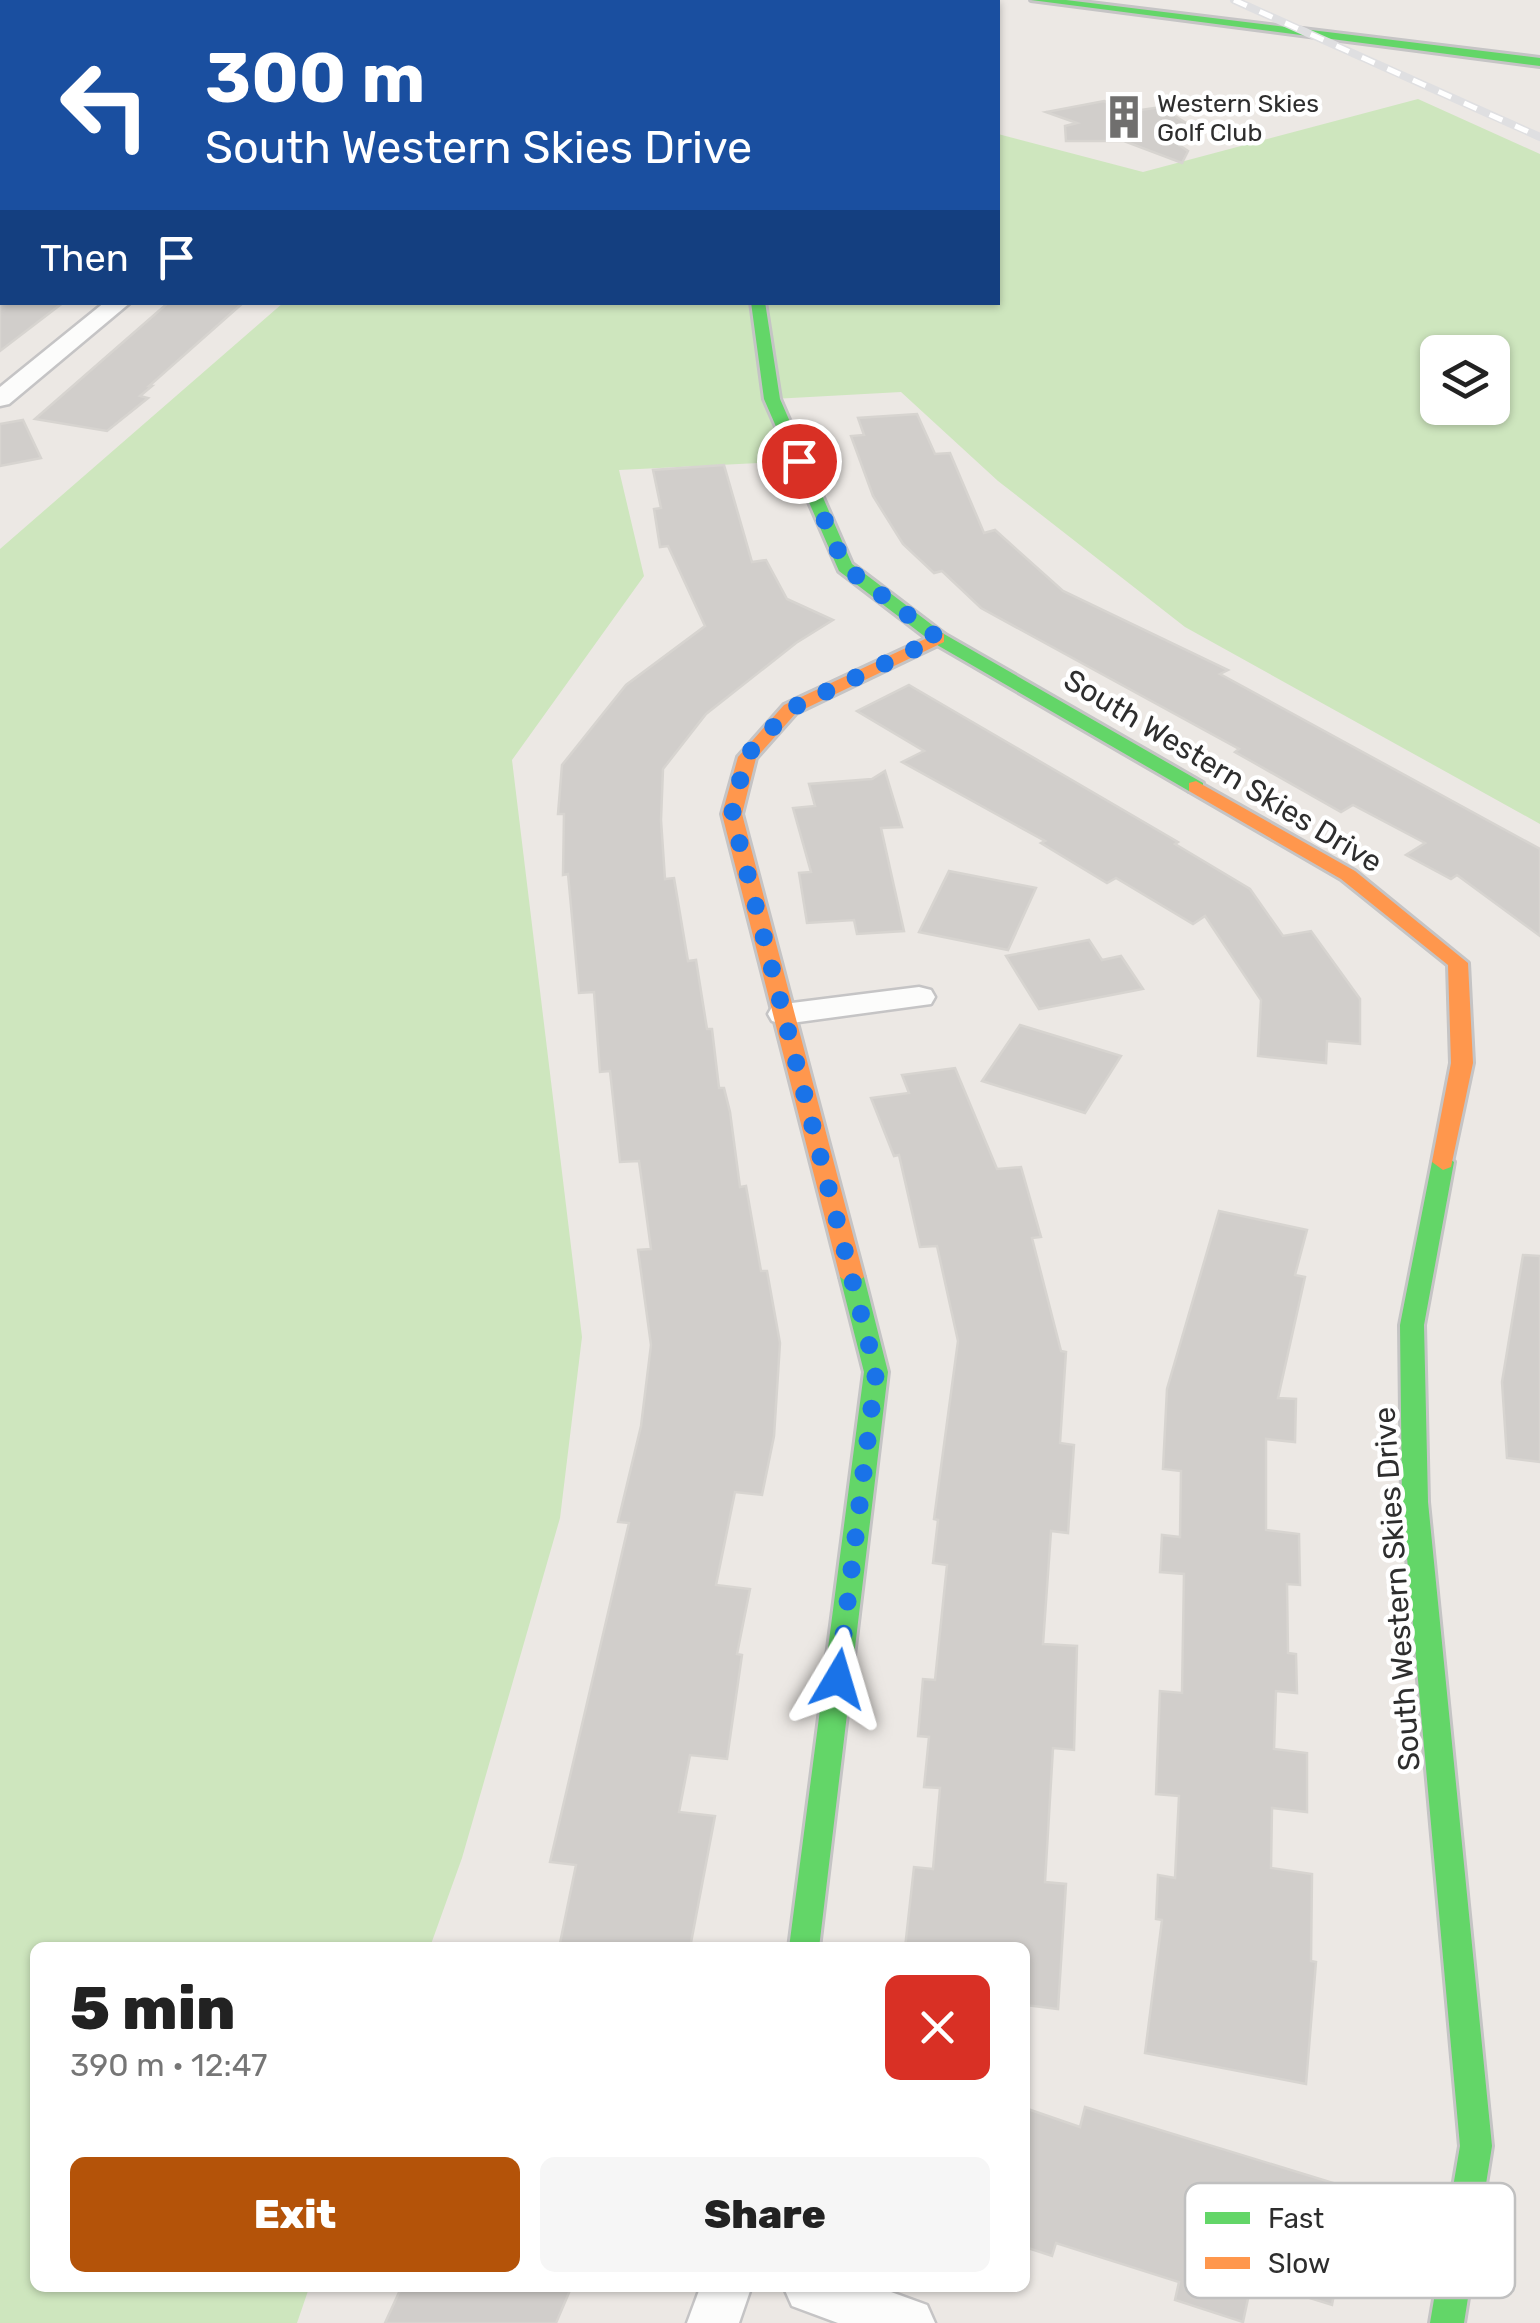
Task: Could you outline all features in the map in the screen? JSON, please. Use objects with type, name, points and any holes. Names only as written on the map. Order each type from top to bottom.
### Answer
[{"type":"street","points":[[1037,0],[1540,62]]},
{"type":"street","points":[[1175,0],[1540,44]]},
{"type":"street","points":[[0,399],[116,305]]},
{"type":"street","name":"South Western Skies Drive","points":[[758,305],[772,399],[845,567],[938,638],[1348,875],[1458,962],[1462,1063],[1412,1325],[1415,1502],[1476,2146],[1470,2183]]},
{"type":"street","points":[[805,1942],[876,1372],[732,814],[746,756],[790,709],[938,638]]},
{"type":"street","points":[[784,1014],[919,997]]},
{"type":"street","points":[[713,2323],[725,2292]]},
{"type":"street","points":[[821,2292],[910,2323]]},
{"type":"street","name":"South Western Skies Drive","points":[[1447,2323],[1451,2298]]},
{"type":"green space","name":"Western Skies Golf Club","points":[[1418,99],[1540,154],[1540,824],[1185,627],[998,481],[901,392],[773,399],[799,461],[619,470],[644,576],[512,760],[582,1337],[560,1518],[462,1858],[432,1942],[30,1942],[30,2292],[308,2292],[297,2323],[0,2323],[0,549],[281,305],[1000,305],[1000,135],[1143,172]]},
{"type":"building","name":"Western Skies Golf Club","points":[[1104,101],[1127,112],[1161,107],[1200,132],[1175,137],[1180,141],[1173,141],[1188,151],[1182,163],[1124,141],[1066,141],[1065,126],[1077,123],[1046,112]]},
{"type":"building","points":[[0,305],[60,305],[0,351]]},
{"type":"building","points":[[166,305],[241,305],[140,396],[148,398],[107,431],[35,419]]},
{"type":"building","points":[[917,414],[935,454],[950,453],[984,533],[995,530],[1063,591],[1228,670],[1220,674],[1540,849],[1540,936],[1457,875],[1451,879],[1406,855],[1425,843],[1353,805],[1341,812],[1235,752],[1239,749],[981,608],[942,571],[934,573],[903,544],[873,496],[851,436],[864,435],[858,418]]},
{"type":"building","points":[[23,420],[41,458],[0,466],[0,424]]},
{"type":"building","points":[[724,465],[752,562],[766,560],[787,599],[833,620],[796,643],[706,714],[663,769],[665,879],[674,878],[688,961],[696,960],[707,1029],[712,1029],[719,1088],[724,1088],[730,1112],[740,1187],[746,1186],[761,1271],[767,1271],[780,1343],[774,1436],[762,1495],[735,1492],[716,1585],[750,1589],[737,1654],[742,1655],[727,1759],[690,1755],[679,1812],[715,1816],[691,1942],[560,1942],[576,1865],[550,1862],[629,1523],[618,1522],[641,1426],[651,1345],[638,1250],[651,1249],[639,1161],[620,1162],[610,1071],[600,1072],[594,992],[579,993],[568,874],[563,875],[564,814],[558,814],[562,765],[626,685],[705,626],[668,546],[660,547],[654,509],[661,508],[653,470]]},
{"type":"building","points":[[909,685],[1178,842],[1175,844],[1250,889],[1283,936],[1311,931],[1360,999],[1360,1044],[1327,1041],[1326,1063],[1258,1056],[1261,1000],[1205,916],[1193,924],[1116,878],[1107,883],[1041,843],[1045,841],[902,762],[924,751],[857,711]]},
{"type":"building","points":[[885,771],[902,827],[881,828],[904,931],[857,934],[854,920],[807,923],[799,873],[811,872],[793,808],[815,806],[809,784],[872,779]]},
{"type":"building","points":[[949,871],[1036,888],[1008,950],[919,932]]},
{"type":"building","points":[[1089,940],[1102,960],[1121,956],[1143,989],[1039,1009],[1006,956]]},
{"type":"building","points":[[1020,1025],[1121,1056],[1085,1113],[982,1081]]},
{"type":"building","points":[[955,1068],[997,1169],[1021,1167],[1041,1237],[1032,1238],[1061,1351],[1066,1352],[1060,1443],[1074,1445],[1068,1533],[1051,1531],[1043,1644],[1077,1646],[1074,1750],[1053,1748],[1045,1882],[1066,1884],[1058,2009],[1030,2006],[1030,1942],[906,1942],[914,1867],[933,1869],[940,1788],[924,1787],[929,1737],[918,1736],[923,1679],[935,1680],[947,1565],[933,1563],[938,1520],[934,1519],[958,1341],[937,1246],[920,1247],[899,1155],[894,1156],[871,1098],[909,1093],[902,1075]]},
{"type":"building","points":[[1219,1211],[1307,1230],[1295,1275],[1305,1277],[1278,1398],[1296,1399],[1295,1442],[1266,1439],[1266,1530],[1299,1534],[1300,1585],[1287,1584],[1288,1653],[1296,1654],[1297,1693],[1276,1691],[1274,1749],[1307,1753],[1307,1812],[1272,1808],[1271,1868],[1312,1874],[1311,1961],[1316,1962],[1306,2084],[1145,2053],[1162,1920],[1156,1919],[1158,1875],[1175,1878],[1179,1796],[1156,1794],[1160,1691],[1182,1693],[1184,1574],[1160,1572],[1162,1535],[1180,1537],[1181,1471],[1163,1469],[1167,1389]]},
{"type":"building","points":[[1523,1255],[1540,1256],[1540,1462],[1507,1458],[1502,1382]]},
{"type":"building","points":[[1085,2107],[1333,2183],[1185,2183],[1185,2298],[1248,2298],[1243,2322],[1175,2300],[1179,2282],[1056,2243],[1052,2256],[1030,2249],[1030,2110],[1080,2127]]},
{"type":"building","points":[[399,2292],[569,2292],[556,2323],[385,2323]]},
{"type":"building","points":[[1310,2298],[1333,2298],[1332,2305]]},
{"type":"railway","points":[[1234,0],[1540,137]]},
{"type":"traffic: fast","points":[[1037,0],[1540,62]]},
{"type":"traffic: fast","points":[[758,305],[772,399],[845,567],[938,638],[1196,787]]},
{"type":"traffic: fast","points":[[1443,1162],[1412,1325],[1415,1502],[1476,2146],[1470,2183]]},
{"type":"traffic: fast","points":[[805,1942],[876,1372],[852,1277]]},
{"type":"traffic: fast","points":[[1447,2323],[1451,2298]]},
{"type":"traffic: slow","points":[[852,1277],[732,814],[747,757],[790,709],[938,638]]},
{"type":"traffic: slow","points":[[1196,787],[1348,875],[1458,963],[1462,1063],[1443,1162]]},
{"type":"place","name":"Western Skies Golf Club","points":[[1124,117]]},
{"type":"route","points":[[799,461],[845,567],[938,638],[790,709],[746,756],[732,814],[876,1372],[838,1679]]}]
